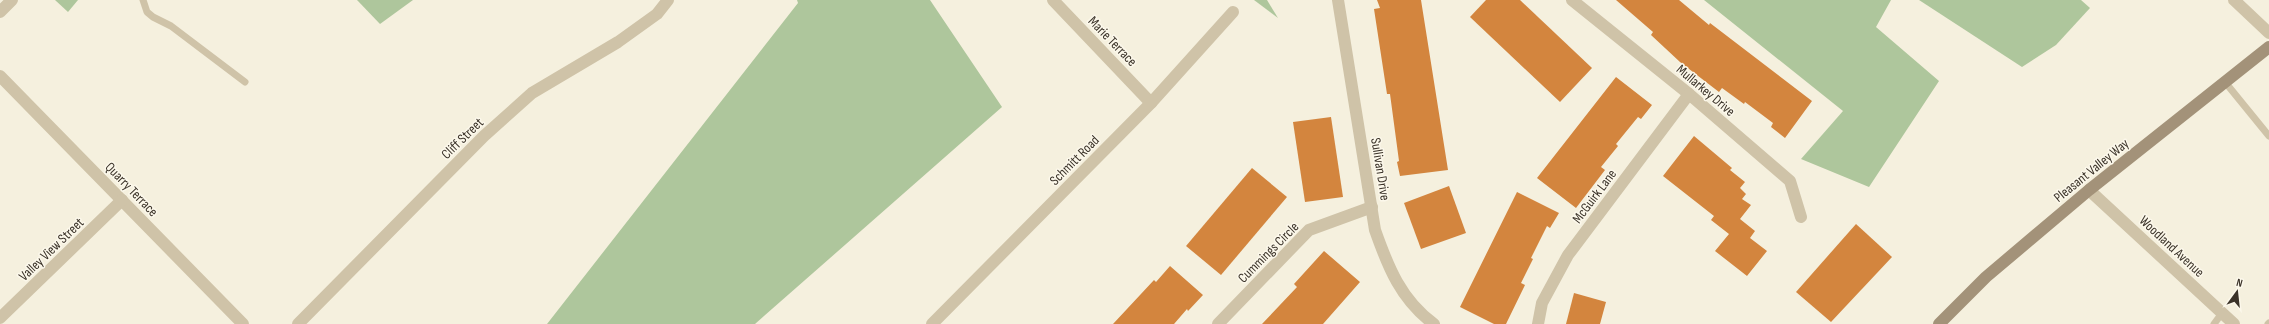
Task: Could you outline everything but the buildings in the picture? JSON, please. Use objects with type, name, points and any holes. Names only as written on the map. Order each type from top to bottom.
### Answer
[{"type":"main road","name":"Pleasant Valley Way","points":[[1939,324],[1986,277],[2089,190],[2269,47]]},
{"type":"street","points":[[0,12],[12,0]]},
{"type":"street","name":"Cliff Street","points":[[298,324],[484,136],[532,93],[618,42],[657,14],[668,0]]},
{"type":"street","name":"Marie Terrace","points":[[1053,0],[1151,103]]},
{"type":"street","name":"Sullivan Drive","points":[[1338,0],[1375,230],[1387,262],[1401,289],[1417,312],[1434,324]]},
{"type":"street","name":"Mullarkey Drive","points":[[1572,0],[1689,94],[1790,181],[1801,216]]},
{"type":"street","points":[[2234,0],[2269,33]]},
{"type":"street","name":"Schmitt Road","points":[[932,324],[1151,103],[1233,12]]},
{"type":"street","name":"Quarry Terrace","points":[[0,76],[243,324]]},
{"type":"street","name":"McGuirk Lane","points":[[1538,324],[1542,303],[1568,255],[1689,94]]},
{"type":"street","name":"Woodland Avenue","points":[[2089,190],[2234,324]]},
{"type":"street","name":"Valley View Street","points":[[0,318],[122,200]]},
{"type":"street","name":"Cummings Circle","points":[[1218,324],[1309,230],[1372,207]]},
{"type":"lane","points":[[143,0],[147,12],[153,17],[171,26],[246,82]]},
{"type":"lane","points":[[2225,82],[2269,136]]},
{"type":"lane","points":[[2214,324],[2222,313]]},
{"type":"green space","points":[[55,0],[78,0],[68,12]]},
{"type":"green space","points":[[357,0],[413,0],[380,24]]},
{"type":"green space","points":[[797,0],[930,0],[1002,107],[755,324],[547,324],[798,3]]},
{"type":"green space","points":[[1254,0],[1267,0],[1278,18]]},
{"type":"green space","points":[[1704,0],[1891,0],[1876,27],[1939,81],[1869,187],[1801,159],[1843,111]]},
{"type":"green space","points":[[1919,0],[2081,0],[2090,8],[2056,45],[2022,67]]}]
